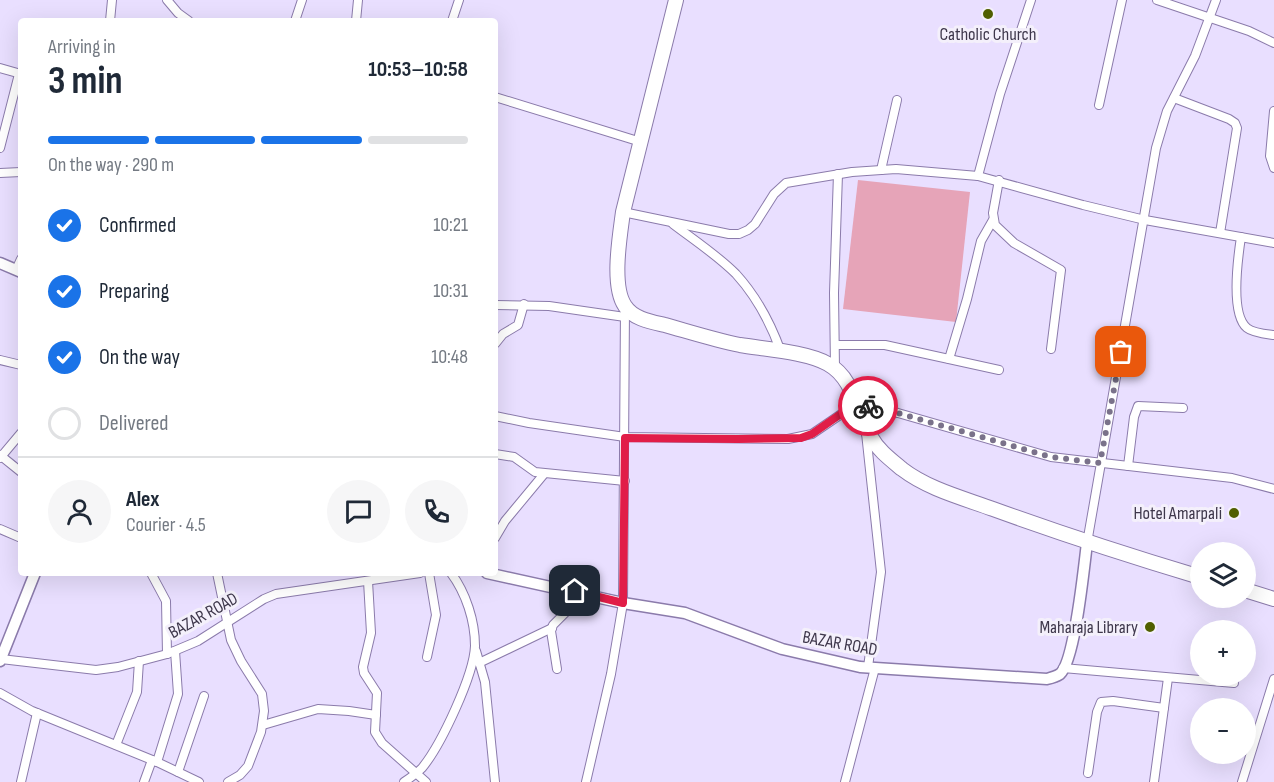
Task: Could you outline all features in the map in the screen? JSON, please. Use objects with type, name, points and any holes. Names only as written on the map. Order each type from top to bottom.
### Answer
[{"type":"highway","points":[[676,0],[623,212],[618,245],[618,270],[625,312],[736,344],[828,363],[842,375],[851,390],[871,439],[883,453],[906,472],[937,489],[1087,543],[1190,574]]},
{"type":"highway","points":[[1256,593],[1274,599]]},
{"type":"street","points":[[110,18],[112,0]]},
{"type":"street","points":[[170,3],[181,0]]},
{"type":"street","points":[[296,18],[302,0]]},
{"type":"street","points":[[356,18],[358,0]]},
{"type":"street","points":[[453,18],[459,0]]},
{"type":"street","points":[[978,176],[1000,94],[1031,0]]},
{"type":"street","points":[[1099,105],[1122,0]]},
{"type":"street","points":[[1157,0],[1249,30],[1274,43]]},
{"type":"street","points":[[1190,680],[1064,668],[1074,633],[1100,463],[1156,148],[1167,111],[1195,56],[1216,0]]},
{"type":"street","points":[[170,3],[186,18]]},
{"type":"street","points":[[0,68],[18,73]]},
{"type":"street","points":[[0,148],[18,81]]},
{"type":"street","points":[[498,98],[640,142]]},
{"type":"street","points":[[1174,98],[1229,120],[1235,123],[1237,128],[1220,233]]},
{"type":"street","points":[[881,170],[897,100]]},
{"type":"street","points":[[1274,111],[1270,156],[1274,168]]},
{"type":"street","points":[[623,212],[729,234],[740,234],[754,224],[774,194],[786,183],[838,174],[896,169],[999,180],[1083,205],[1145,220],[1274,243]]},
{"type":"street","points":[[0,173],[18,172]]},
{"type":"street","points":[[835,369],[834,293],[838,174]]},
{"type":"street","points":[[949,359],[981,241],[993,220],[999,180]]},
{"type":"street","points":[[993,220],[1014,243],[1060,270],[1062,275],[1051,348]]},
{"type":"street","points":[[670,222],[712,254],[739,279],[772,328],[781,352]]},
{"type":"street","points":[[1241,237],[1235,276],[1242,320],[1250,330],[1274,335]]},
{"type":"street","points":[[0,263],[18,267]]},
{"type":"street","points":[[498,304],[625,312],[623,603],[586,782]]},
{"type":"street","points":[[498,340],[503,334],[518,325],[524,304]]},
{"type":"street","points":[[835,345],[885,345],[999,370]]},
{"type":"street","points":[[0,360],[18,364]]},
{"type":"street","points":[[498,417],[625,438],[801,438],[812,434],[855,404],[898,413],[1051,457],[1232,478],[1274,489]]},
{"type":"street","points":[[1128,466],[1137,406],[1183,408]]},
{"type":"street","points":[[845,782],[871,667],[882,572],[865,426]]},
{"type":"street","points":[[18,436],[0,457],[18,470]]},
{"type":"street","points":[[498,454],[514,457],[526,467],[544,474],[625,482]]},
{"type":"street","points":[[498,533],[505,521],[544,474]]},
{"type":"street","points":[[0,528],[18,537]]},
{"type":"street","name":"BAZAR ROAD","points":[[498,575],[623,603],[685,613],[782,649],[837,663],[1029,679],[1047,679],[1060,674],[1064,668]]},
{"type":"street","points":[[1,660],[34,576]]},
{"type":"street","points":[[144,782],[178,694],[166,601],[153,576]]},
{"type":"street","points":[[219,576],[233,647],[262,694],[264,711],[263,725],[248,766],[240,775],[228,782]]},
{"type":"street","name":"BAZAR ROAD","points":[[1,660],[96,670],[118,667],[171,652],[198,641],[264,599],[276,594],[400,576]]},
{"type":"street","points":[[427,657],[436,615],[430,576]]},
{"type":"street","points":[[453,576],[466,599],[475,647],[485,682],[495,782]]},
{"type":"street","points":[[368,581],[371,633],[363,666],[364,673],[377,693],[375,732],[378,738],[426,782]]},
{"type":"street","points":[[479,663],[552,628],[569,609],[575,591]]},
{"type":"street","points":[[552,628],[551,639],[557,669]]},
{"type":"street","points":[[404,782],[426,761],[448,726],[470,668],[475,647]]},
{"type":"street","points":[[116,745],[136,692],[139,661]]},
{"type":"street","points":[[1154,782],[1168,678]]},
{"type":"street","points":[[1242,782],[1274,679]]},
{"type":"street","points":[[0,693],[37,713],[199,782]]},
{"type":"street","points":[[178,772],[204,696]]},
{"type":"street","points":[[1088,773],[1098,706],[1101,702],[1113,701],[1164,708]]},
{"type":"street","points":[[263,725],[318,709],[376,715]]},
{"type":"street","points":[[21,782],[37,713]]},
{"type":"shaded area","points":[[858,180],[970,192],[956,322],[843,309]]},
{"type":"way so far","points":[[868,406],[1051,457],[1100,463],[1121,352]]},
{"type":"place","name":"Catholic Church","points":[[988,14]]},
{"type":"place","name":"Hotel Amarpali","points":[[1234,513]]},
{"type":"place","name":"Maharaja Library","points":[[1150,627]]},
{"type":"route","points":[[575,591],[623,603],[625,438],[801,438],[812,434],[855,404],[868,406]]}]
